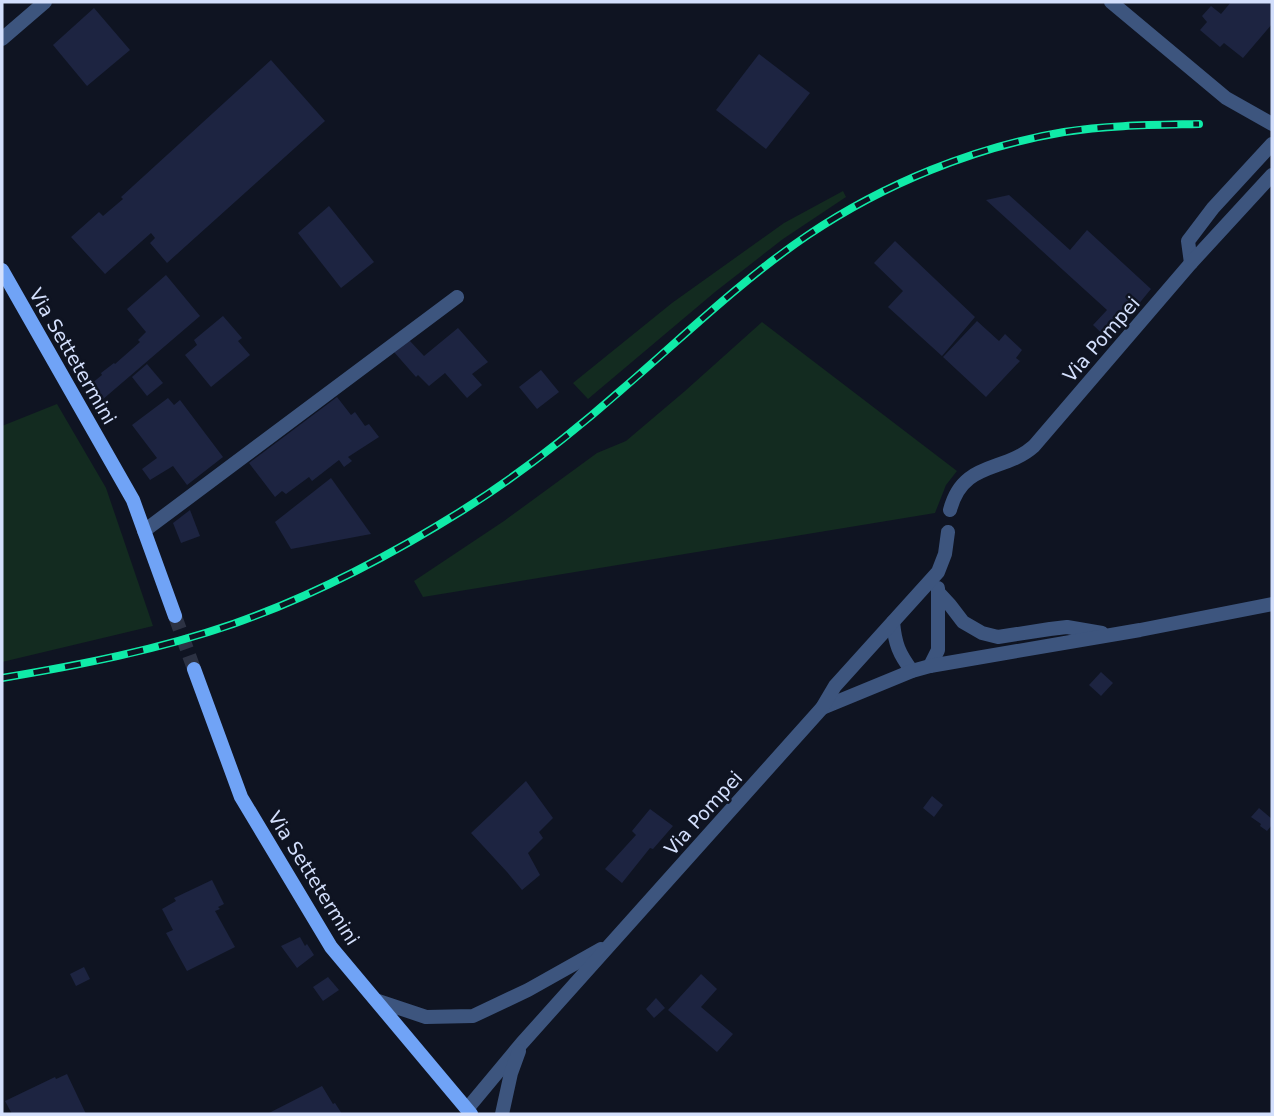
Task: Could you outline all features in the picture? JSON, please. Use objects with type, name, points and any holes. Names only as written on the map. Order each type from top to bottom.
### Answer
[{"type":"main road","name":"Via Settetermini","points":[[2,270],[133,500],[175,616]]},
{"type":"main road","name":"Via Settetermini","points":[[194,669],[241,797],[331,947],[469,1112]]},
{"type":"street","points":[[2,39],[45,2]]},
{"type":"street","points":[[1111,2],[1227,99],[1272,124]]},
{"type":"street","points":[[1191,263],[1188,241],[1213,208],[1272,144]]},
{"type":"street","name":"Via Pompei","points":[[950,510],[958,489],[970,477],[1015,458],[1034,446],[1191,263],[1272,175]]},
{"type":"street","points":[[144,531],[457,297]]},
{"type":"street","name":"Via Pompei","points":[[469,1112],[522,1043],[822,708],[835,686],[937,572],[945,554],[948,532]]},
{"type":"street","points":[[930,666],[938,650],[937,572]]},
{"type":"street","points":[[938,592],[963,622],[982,633],[998,637],[1067,627],[1114,634]]},
{"type":"street","points":[[822,708],[930,666],[1272,604]]},
{"type":"street","points":[[893,622],[895,641],[902,658],[912,671]]},
{"type":"street","points":[[378,1001],[426,1017],[473,1016],[528,990],[611,944]]},
{"type":"street","points":[[502,1114],[511,1073],[522,1043]]},
{"type":"green space","points":[[843,191],[846,197],[783,239],[715,292],[588,399],[573,383],[672,303],[784,223]]},
{"type":"green space","points":[[762,322],[957,471],[946,485],[935,513],[423,597],[414,581],[504,521],[597,453],[626,441]]},
{"type":"green space","points":[[57,404],[106,488],[153,626],[2,662],[2,426]]},
{"type":"building","points":[[1231,2],[1272,2],[1272,24],[1243,58],[1224,43],[1220,47],[1200,30],[1207,22],[1202,16],[1211,6],[1221,14]]},
{"type":"building","points":[[94,8],[130,50],[87,86],[53,45]]},
{"type":"building","points":[[759,54],[810,93],[766,149],[716,110]]},
{"type":"building","points":[[271,60],[325,121],[167,263],[150,243],[155,238],[151,233],[105,274],[71,237],[99,212],[103,216],[123,199],[121,197]]},
{"type":"building","points":[[1009,195],[1070,250],[1087,230],[1151,289],[1109,340],[1093,325],[1107,310],[986,200]]},
{"type":"building","points":[[329,206],[374,262],[341,288],[298,233]]},
{"type":"building","points":[[895,241],[975,317],[942,356],[888,307],[903,291],[874,263]]},
{"type":"building","points":[[166,275],[200,316],[102,400],[91,384],[140,342],[138,340],[146,332],[127,309]]},
{"type":"building","points":[[223,316],[242,338],[238,341],[250,355],[211,387],[185,355],[197,345],[194,340]]},
{"type":"building","points":[[977,321],[999,341],[1005,334],[1022,350],[1016,358],[1020,361],[986,397],[943,357]]},
{"type":"building","points":[[458,328],[488,362],[472,374],[482,385],[467,398],[445,373],[429,386],[418,375],[416,377],[394,352],[409,340],[424,356]]},
{"type":"building","points":[[147,364],[163,383],[147,396],[132,377]]},
{"type":"building","points":[[541,370],[559,392],[537,409],[519,387]]},
{"type":"building","points":[[337,397],[351,415],[355,412],[365,426],[369,424],[379,437],[348,457],[352,461],[344,467],[339,460],[312,481],[309,477],[286,494],[282,491],[275,497],[249,463]]},
{"type":"building","points":[[168,398],[174,405],[180,400],[223,457],[187,485],[173,466],[150,480],[142,469],[157,458],[132,425]]},
{"type":"building","points":[[331,478],[371,534],[291,549],[275,522]]},
{"type":"building","points":[[190,510],[200,536],[181,543],[173,523]]},
{"type":"building","points":[[1101,672],[1113,683],[1101,696],[1089,685]]},
{"type":"building","points":[[526,781],[553,818],[539,832],[543,838],[528,853],[540,875],[522,890],[471,833]]},
{"type":"building","points":[[932,796],[943,805],[934,817],[923,808]]},
{"type":"building","points":[[1259,808],[1272,819],[1272,825],[1267,831],[1251,817]]},
{"type":"building","points":[[650,809],[673,826],[653,849],[650,848],[622,883],[605,869],[636,835],[632,831]]},
{"type":"building","points":[[212,880],[224,904],[215,911],[235,947],[187,971],[166,933],[173,930],[162,909],[176,901],[174,898]]},
{"type":"building","points":[[300,937],[314,955],[297,968],[281,946]]},
{"type":"building","points":[[84,967],[90,979],[76,986],[70,974]]},
{"type":"building","points":[[701,974],[717,989],[701,1007],[733,1034],[717,1052],[668,1010]]},
{"type":"building","points":[[328,977],[339,990],[323,1001],[313,987]]},
{"type":"building","points":[[656,998],[665,1008],[654,1018],[646,1009]]},
{"type":"building","points":[[67,1074],[86,1114],[12,1114],[5,1101]]},
{"type":"building","points":[[322,1086],[342,1114],[267,1114]]},
{"type":"tunnel","points":[[175,616],[194,669]]},
{"type":"railway","points":[[2,678],[118,656],[233,624],[293,601],[408,543],[463,510],[544,454],[783,253],[867,199],[899,184],[997,147],[1064,132],[1199,124]]}]
